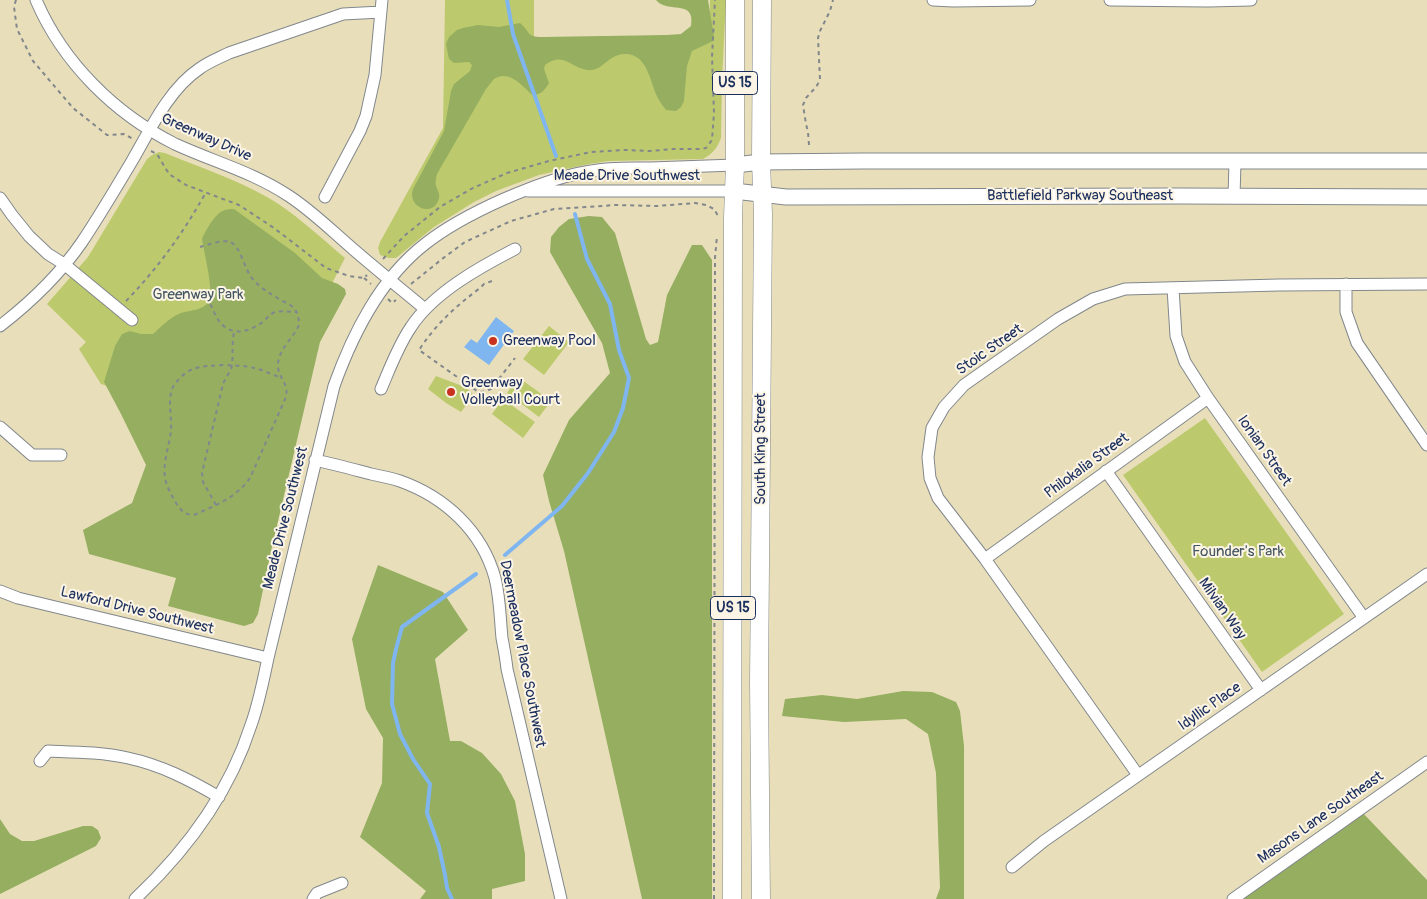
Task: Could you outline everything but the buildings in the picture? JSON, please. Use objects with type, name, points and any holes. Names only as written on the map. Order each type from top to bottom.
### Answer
[{"type":"highway","name":"South King Street","points":[[732,899],[735,0]]},
{"type":"highway","name":"South King Street","points":[[761,899],[759,683],[762,0]]},
{"type":"main road","points":[[735,165],[761,162],[1427,161]]},
{"type":"main road","name":"Battlefield Parkway Southeast","points":[[734,191],[786,197],[1427,197]]},
{"type":"street","name":"Greenway Drive","points":[[36,0],[67,54],[87,78],[122,111],[150,130],[176,144],[242,170],[290,196],[425,309]]},
{"type":"street","points":[[934,0],[953,2],[1030,0]]},
{"type":"street","points":[[1110,0],[1250,0]]},
{"type":"street","points":[[0,326],[48,284],[86,236],[173,94],[198,69],[229,53],[343,14],[381,6],[375,75],[366,116],[325,197]]},
{"type":"street","points":[[1234,197],[1235,162]]},
{"type":"street","name":"Meade Drive Southwest","points":[[135,899],[180,853],[201,825],[219,796],[238,758],[251,726],[261,693],[334,386],[344,357],[355,334],[390,280],[424,245],[448,228],[521,191],[556,179],[608,168],[735,165]]},
{"type":"street","name":"Meade Drive Southwest","points":[[521,191],[734,191]]},
{"type":"street","points":[[0,198],[29,236],[48,254],[64,264],[132,320]]},
{"type":"street","points":[[381,389],[399,347],[412,325],[425,309],[446,291],[474,272],[515,249]]},
{"type":"street","points":[[1346,284],[1346,312],[1357,343],[1427,444]]},
{"type":"street","name":"Stoic Street","points":[[1138,775],[984,559],[938,498],[930,478],[928,457],[932,428],[944,407],[964,385],[1058,319],[1093,299],[1125,289],[1427,284]]},
{"type":"street","name":"Ionian Street","points":[[1173,288],[1176,336],[1185,362],[1208,398],[1364,618]]},
{"type":"street","name":"Philokalia Street","points":[[984,559],[1208,398]]},
{"type":"street","points":[[0,428],[32,455],[61,455]]},
{"type":"street","name":"Deermeadow Place Southwest","points":[[316,460],[399,480],[418,488],[453,511],[479,541],[495,579],[507,668],[561,899]]},
{"type":"street","name":"Milvian Way","points":[[1106,472],[1261,690]]},
{"type":"street","name":"Idyllic Place","points":[[1012,867],[1044,841],[1427,574]]},
{"type":"street","name":"Lawford Drive Southwest","points":[[0,591],[18,598],[268,658]]},
{"type":"street","points":[[40,761],[48,751],[100,753],[128,758],[157,766],[219,796]]},
{"type":"street","name":"Masons Lane Southeast","points":[[1233,899],[1427,762]]},
{"type":"street","points":[[313,899],[317,893],[342,883]]},
{"type":"path","points":[[16,0],[14,7],[17,30],[33,62],[73,108],[107,135],[124,134],[157,154],[169,174],[186,185],[239,206],[274,228],[326,268],[349,276],[364,278],[392,303],[413,282],[465,242],[511,221],[554,209],[616,205],[657,206],[695,204],[706,205],[714,209],[718,220]]},
{"type":"path","points":[[364,278],[404,236],[440,208],[473,188],[507,173],[591,152],[706,148],[712,140],[714,112],[712,57],[715,0]]},
{"type":"path","points":[[809,145],[803,105],[820,80],[818,38],[833,0]]},
{"type":"path","points":[[126,301],[172,247],[191,220],[206,192]]},
{"type":"path","points":[[714,899],[716,258],[718,229]]},
{"type":"path","points":[[200,247],[220,242],[228,241],[232,243],[239,251],[246,270],[251,277],[275,297],[292,306],[297,312],[299,325],[282,349],[279,358],[278,368],[287,385],[286,397],[250,478],[244,487],[224,502],[194,515],[188,515],[183,512],[169,490],[164,472],[172,427],[170,396],[177,381],[192,369],[232,365],[253,367],[282,378]]},
{"type":"path","points":[[492,281],[484,284],[445,317],[431,332],[419,350],[477,391],[482,392],[491,389],[515,358]]},
{"type":"path","points":[[199,294],[209,301],[220,323],[234,332],[250,330],[274,313],[281,311],[297,312]]},
{"type":"path","points":[[216,505],[203,482],[202,473],[223,384],[232,365],[234,332]]},
{"type":"green space","points":[[445,0],[534,0],[534,46],[709,39],[710,0],[726,0],[721,138],[718,145],[712,153],[703,159],[609,161],[539,175],[496,191],[474,202],[434,227],[396,258],[380,255],[378,248],[380,242],[443,128]]},
{"type":"green space","points":[[656,0],[708,0],[713,41],[692,51],[687,66],[684,101],[681,107],[676,111],[666,110],[656,94],[648,71],[639,59],[633,55],[619,55],[593,70],[581,69],[567,61],[552,61],[545,65],[544,69],[549,83],[542,92],[535,95],[532,95],[520,83],[510,77],[500,76],[494,79],[486,89],[437,174],[436,185],[439,197],[435,206],[426,209],[417,205],[412,195],[413,189],[444,131],[451,91],[454,84],[470,71],[472,65],[469,62],[454,63],[449,59],[446,44],[449,37],[457,30],[478,25],[499,27],[520,23],[531,35],[537,37],[667,35],[681,34],[691,26],[690,14],[687,11],[660,4]]},
{"type":"green space","name":"Greenway Park","points":[[159,152],[230,179],[267,197],[297,218],[345,258],[280,385],[221,422],[101,384],[79,349],[86,342],[47,304],[88,257],[147,159]]},
{"type":"green space","points":[[234,209],[295,253],[322,278],[345,289],[346,294],[320,342],[258,614],[253,623],[244,626],[168,606],[176,578],[89,554],[83,530],[132,503],[146,465],[104,382],[115,346],[122,334],[130,331],[141,334],[153,334],[177,315],[203,307],[209,301],[210,289],[202,239],[214,218],[225,210]]},
{"type":"green space","points":[[589,216],[602,217],[615,233],[646,339],[650,345],[658,342],[667,295],[692,245],[702,245],[712,260],[712,899],[642,899],[564,551],[543,475],[569,420],[610,373],[602,343],[550,252],[551,237],[559,227],[569,219]]},
{"type":"green space","points":[[549,326],[569,342],[544,375],[523,359]]},
{"type":"green space","name":"Greenway Volleyball Court","points":[[436,376],[465,387],[474,395],[461,412],[428,389]]},
{"type":"green space","points":[[518,377],[551,401],[539,417],[507,393]]},
{"type":"green space","points":[[503,399],[535,422],[523,438],[492,414]]},
{"type":"green space","name":"Founder's Park","points":[[1205,418],[1344,614],[1262,672],[1123,475]]},
{"type":"green space","points":[[378,565],[443,592],[468,630],[435,659],[450,741],[461,741],[482,753],[501,774],[515,801],[525,854],[525,881],[492,889],[492,899],[420,899],[426,891],[360,837],[382,783],[383,738],[366,709],[352,639]]},
{"type":"green space","points":[[903,691],[932,692],[956,702],[960,711],[964,746],[964,899],[936,899],[940,888],[936,773],[928,734],[906,719],[844,722],[782,716],[785,699],[822,695],[857,699]]},
{"type":"green space","points":[[1360,810],[1427,880],[1427,899],[1234,899]]},
{"type":"green space","points":[[0,819],[10,834],[22,841],[34,841],[83,826],[92,826],[98,830],[101,838],[96,846],[0,894]]},
{"type":"water","name":"Greenway Pool","points":[[496,317],[514,331],[489,365],[464,347],[471,339],[477,343]]},
{"type":"waterway","points":[[507,0],[513,34],[556,156]]},
{"type":"waterway","points":[[505,555],[562,506],[588,473],[614,432],[623,408],[629,378],[619,350],[610,304],[587,259],[575,214]]},
{"type":"waterway","points":[[452,899],[447,888],[439,847],[427,813],[430,784],[413,759],[400,734],[392,704],[393,663],[402,627],[476,574]]},
{"type":"place","name":"Greenway Pool","points":[[493,341]]},
{"type":"place","name":"Greenway Volleyball Court","points":[[451,392]]}]
